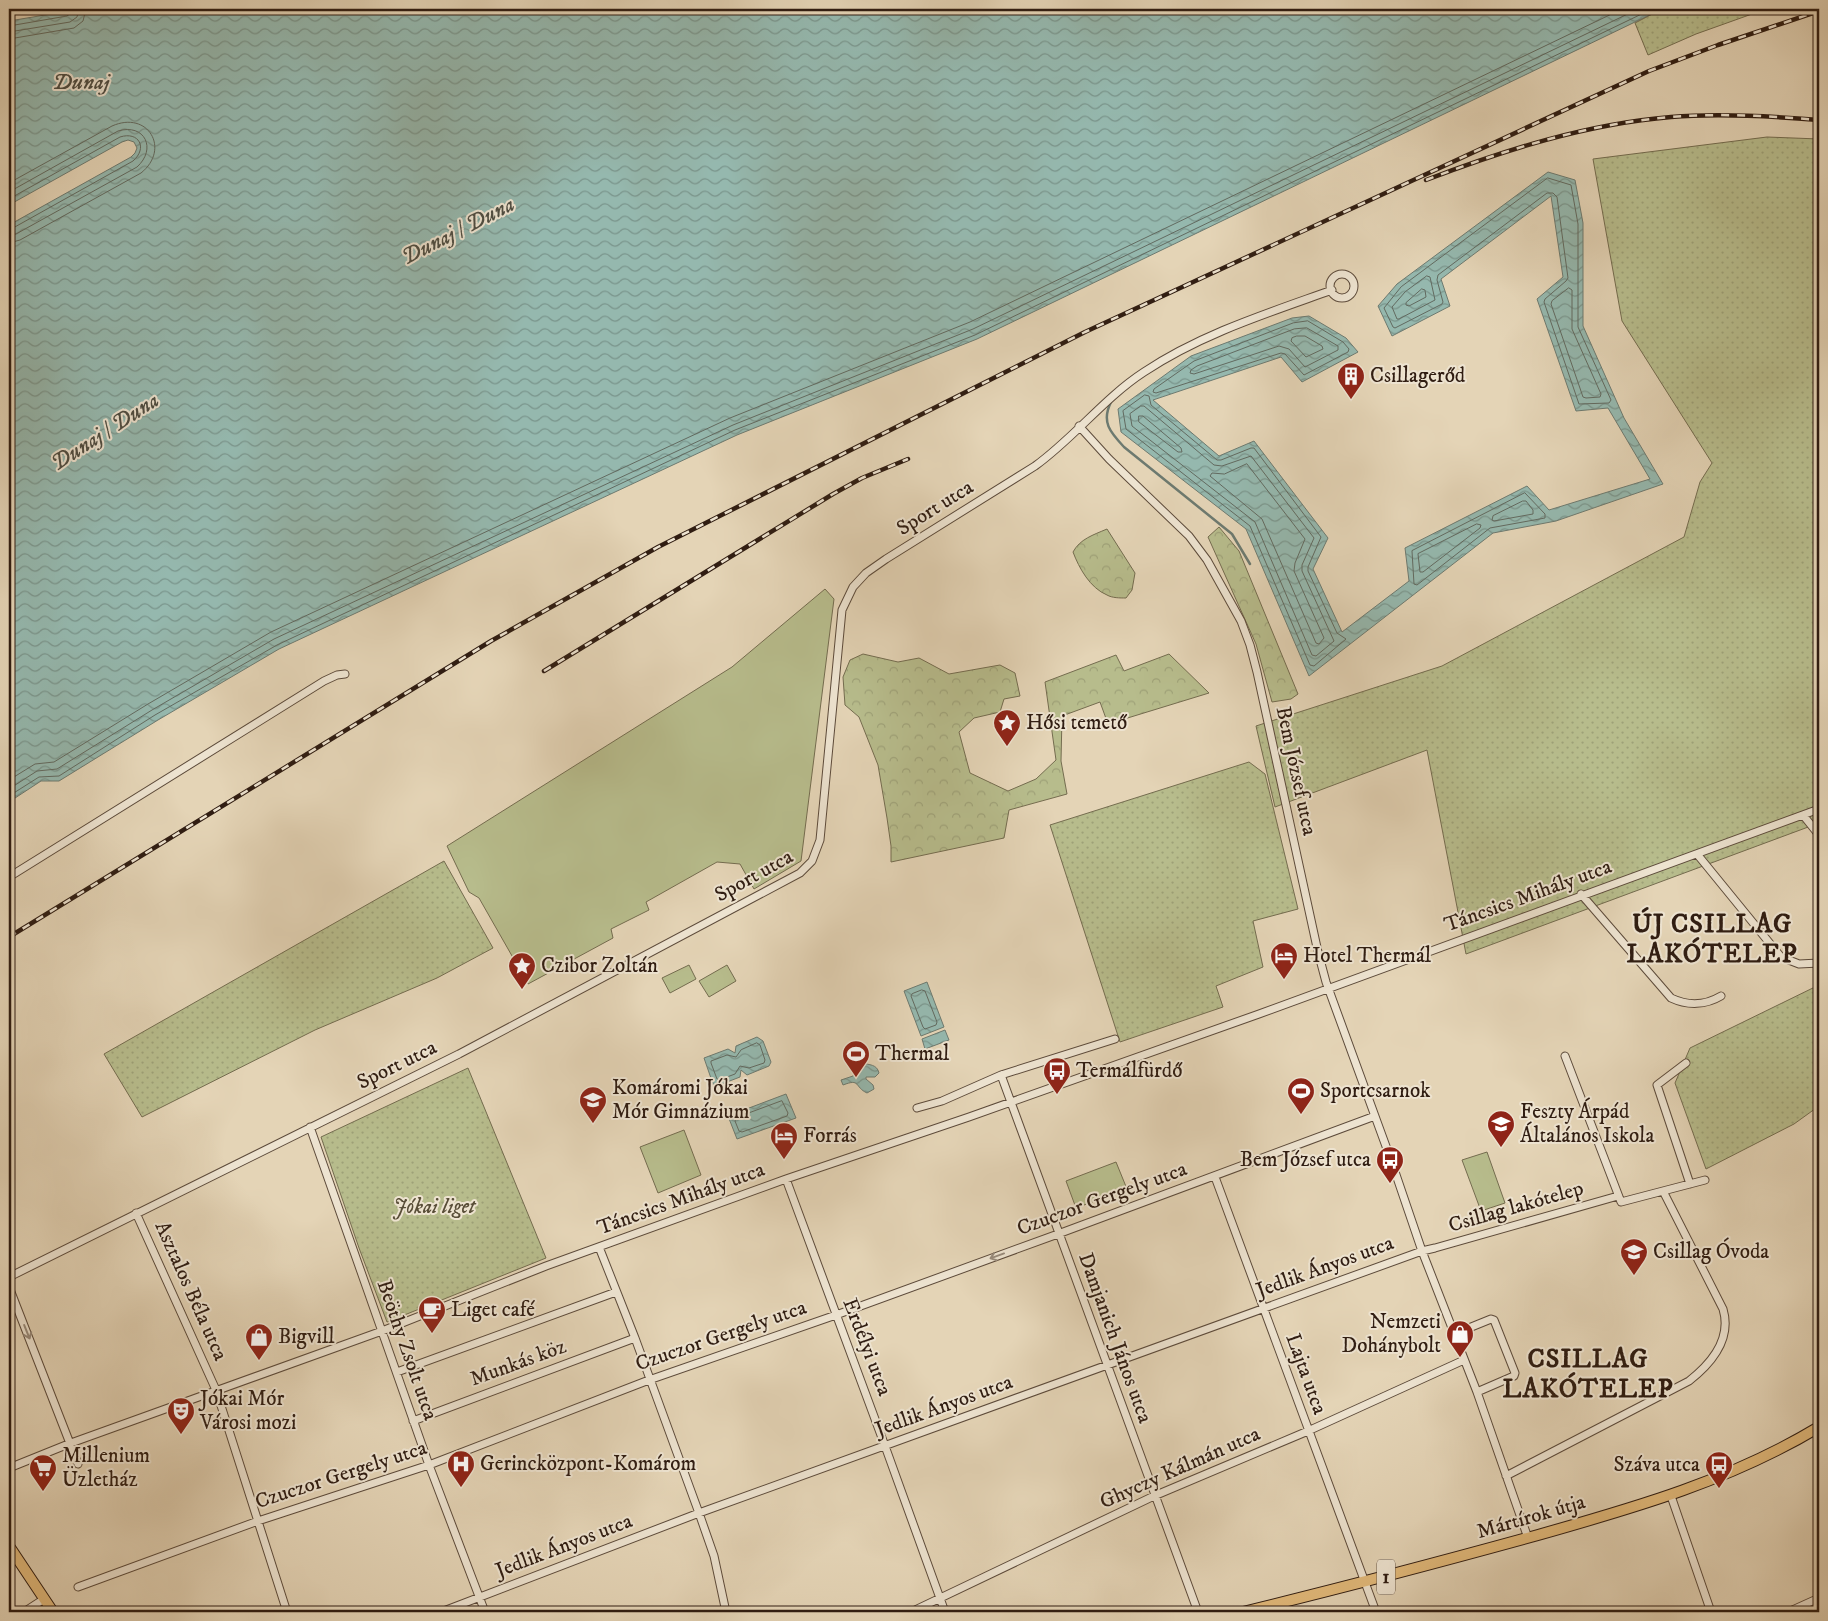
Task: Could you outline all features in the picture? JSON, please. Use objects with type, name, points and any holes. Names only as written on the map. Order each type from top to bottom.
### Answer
[{"type":"main road","name":"Mártírok útja","points":[[1243,1612],[1365,1582],[1528,1538],[1671,1496],[1742,1468],[1797,1441],[1819,1427]]},
{"type":"main road","points":[[9,1546],[53,1612]]},
{"type":"street","name":"Sport utca","points":[[9,1276],[459,1054],[800,873],[812,861],[820,840],[842,610],[853,587],[866,573],[886,559],[1056,451],[1079,426],[1144,372],[1193,344],[1332,290]]},
{"type":"street","name":"Bem József utca","points":[[1079,426],[1127,477],[1189,536],[1207,560],[1241,621],[1257,672],[1318,952],[1328,987],[1422,1251],[1477,1392],[1528,1538]]},
{"type":"street","points":[[9,877],[324,681],[337,675],[345,674]]},
{"type":"street","name":"Táncsics Mihály utca","points":[[9,1468],[71,1443],[382,1331],[598,1247],[786,1179],[1259,1014],[1581,894],[1819,809]]},
{"type":"street","points":[[1803,815],[1819,835]]},
{"type":"street","points":[[1696,854],[1781,957],[1799,964],[1819,963]]},
{"type":"street","points":[[1581,894],[1671,998],[1693,1004],[1710,1002],[1721,996]]},
{"type":"street","points":[[917,1108],[942,1102],[1000,1075],[1115,1039]]},
{"type":"street","name":"Csillag lakótelep","points":[[1564,1056],[1621,1202],[1705,1180]]},
{"type":"street","points":[[1686,1063],[1658,1085],[1690,1184]]},
{"type":"street","name":"Damjanich János utca","points":[[1000,1075],[1198,1612]]},
{"type":"street","name":"Czuczor Gergely utca","points":[[78,1587],[258,1521],[429,1465],[649,1380],[836,1315],[1375,1116]]},
{"type":"street","name":"Beöthy Zsolt utca","points":[[310,1127],[413,1421],[485,1612]]},
{"type":"street","name":"Lajta utca","points":[[1215,1176],[1376,1612]]},
{"type":"street","name":"Erdélyi utca","points":[[786,1179],[886,1446],[944,1612]]},
{"type":"street","points":[[1506,1476],[1689,1381],[1705,1368],[1718,1349],[1726,1328],[1723,1309],[1663,1191]]},
{"type":"street","name":"Csillag lakótelep","points":[[1422,1251],[1618,1196]]},
{"type":"street","name":"Asztalos Béla utca","points":[[136,1214],[216,1390],[287,1612]]},
{"type":"street","points":[[598,1247],[635,1338],[699,1513],[714,1556],[726,1612]]},
{"type":"street","name":"Jedlik Ányos utca","points":[[441,1612],[699,1513],[1422,1251]]},
{"type":"street","points":[[9,1287],[78,1464]]},
{"type":"street","points":[[396,1372],[616,1292]]},
{"type":"street","points":[[1454,1334],[1490,1319],[1494,1320],[1515,1372],[1514,1376],[1477,1392]]},
{"type":"street","name":"Munkás köz","points":[[413,1421],[635,1338]]},
{"type":"street","name":"Ghyczy Kálmán utca","points":[[911,1612],[1154,1496],[1308,1431],[1464,1360]]},
{"type":"street","points":[[1671,1496],[1711,1612]]},
{"type":"street","points":[[1788,1612],[1819,1598]]},
{"type":"street","points":[[24,1612],[44,1599]]},
{"type":"green space","points":[[1662,9],[1766,9],[1696,34],[1648,55],[1635,23]]},
{"type":"green space","points":[[1767,137],[1819,139],[1819,823],[1466,954],[1427,750],[1275,807],[1256,726],[1442,666],[1684,537],[1700,482],[1712,463],[1622,321],[1593,159]]},
{"type":"green space","points":[[1219,527],[1239,551],[1298,694],[1291,699],[1272,702],[1256,644],[1208,537]]},
{"type":"green space","points":[[1107,529],[1135,573],[1132,590],[1126,598],[1109,596],[1095,588],[1082,571],[1073,552],[1083,541]]},
{"type":"green space","points":[[825,589],[834,599],[801,861],[754,889],[740,864],[717,862],[646,902],[649,910],[611,929],[613,938],[528,984],[479,898],[469,892],[447,846],[732,667]]},
{"type":"green space","points":[[863,654],[898,662],[919,658],[949,674],[1000,665],[1015,673],[1020,696],[1004,699],[1000,712],[974,718],[959,732],[970,773],[1008,791],[1036,779],[1056,760],[1045,682],[1116,655],[1124,671],[1169,654],[1209,693],[1108,724],[1100,702],[1062,716],[1061,761],[1067,794],[1009,810],[1004,838],[891,862],[891,846],[878,765],[859,717],[845,705],[843,677],[850,660]]},
{"type":"green space","points":[[1249,762],[1265,774],[1298,909],[1253,921],[1263,967],[1216,986],[1223,1007],[1120,1042],[1050,825]]},
{"type":"green space","points":[[444,861],[493,948],[437,978],[315,1030],[142,1117],[104,1054]]},
{"type":"green space","points":[[689,965],[696,979],[670,993],[662,978]]},
{"type":"green space","points":[[727,965],[736,981],[709,997],[699,981]]},
{"type":"green space","points":[[1819,985],[1819,1106],[1794,1124],[1706,1169],[1675,1083],[1690,1048]]},
{"type":"green space","name":"Jókai liget","points":[[468,1068],[546,1258],[387,1322],[359,1248],[321,1137]]},
{"type":"green space","points":[[684,1130],[701,1175],[658,1193],[640,1147]]},
{"type":"green space","points":[[1487,1152],[1505,1203],[1481,1211],[1462,1160]]},
{"type":"green space","points":[[1116,1162],[1127,1189],[1076,1208],[1066,1181]]},
{"type":"water","points":[[81,9],[1662,9],[977,339],[737,435],[279,649],[59,781],[41,781],[9,802],[9,225],[131,157],[137,148],[134,142],[128,140],[122,142],[9,205],[9,21]]},
{"type":"water","points":[[1548,172],[1575,180],[1583,223],[1583,326],[1624,418],[1663,484],[1556,521],[1493,533],[1309,676],[1246,529],[1121,432],[1118,409],[1191,356],[1292,318],[1309,316],[1346,338],[1358,352],[1302,382],[1281,357],[1153,400],[1219,456],[1254,441],[1328,538],[1313,569],[1342,632],[1409,581],[1405,548],[1527,486],[1549,510],[1650,479],[1608,408],[1576,411],[1537,299],[1563,277],[1551,196],[1441,279],[1450,306],[1392,336],[1378,306],[1397,284]]},
{"type":"water","points":[[927,982],[944,1027],[921,1036],[904,991]]},
{"type":"water","points":[[945,1030],[949,1040],[925,1049],[922,1039]]},
{"type":"water","points":[[757,1037],[763,1041],[771,1062],[769,1066],[747,1075],[741,1070],[740,1077],[714,1087],[704,1058],[728,1049],[735,1053],[736,1046]]},
{"type":"water","name":"Thermal","points":[[856,1050],[861,1056],[862,1063],[875,1066],[879,1073],[875,1077],[866,1077],[874,1089],[867,1093],[853,1082],[843,1085],[841,1080],[853,1076],[856,1072],[848,1057]]},
{"type":"water","points":[[786,1094],[796,1118],[737,1139],[728,1116]]},
{"type":"waterway","points":[[1111,402],[1107,421],[1108,426],[1119,442],[1232,534],[1250,564]]},
{"type":"railway","points":[[9,10],[18,9]]},
{"type":"railway","points":[[9,937],[491,641],[658,547],[1085,332],[1649,71],[1718,45],[1819,11]]},
{"type":"railway","points":[[1426,180],[1486,158],[1546,140],[1639,120],[1726,115],[1819,120]]},
{"type":"railway","points":[[544,671],[833,494],[862,478],[908,459]]},
{"type":"place","name":"Csillagerőd","points":[[1351,400]]},
{"type":"place","name":"Hősi temető","points":[[1007,747]]},
{"type":"place","name":"Hotel Thermál","points":[[1284,980]]},
{"type":"place","name":"Czibor Zoltán","points":[[522,990]]},
{"type":"place","name":"Thermal","points":[[856,1078]]},
{"type":"place","name":"Termálfürdő","points":[[1057,1095]]},
{"type":"place","name":"Sportcsarnok","points":[[1301,1115]]},
{"type":"place","name":"Komáromi Jókai Mór Gimnázium","points":[[593,1124]]},
{"type":"place","name":"Feszty Árpád Általános Iskola","points":[[1501,1148]]},
{"type":"place","name":"Forrás","points":[[784,1160]]},
{"type":"place","name":"Bem József utca","points":[[1390,1184]]},
{"type":"place","name":"Csillag Óvoda","points":[[1634,1276]]},
{"type":"place","name":"Liget café","points":[[432,1334]]},
{"type":"place","name":"Nemzeti Dohánybolt","points":[[1460,1358]]},
{"type":"place","name":"Bigvill","points":[[259,1361]]},
{"type":"place","name":"Jókai Mór Városi mozi","points":[[181,1435]]},
{"type":"place","name":"Gerincközpont-Komárom","points":[[461,1488]]},
{"type":"place","name":"Száva utca","points":[[1719,1489]]},
{"type":"place","name":"Millenium Üzletház","points":[[43,1492]]},
{"type":"district","name":"ÚJ CSILLAG LAKÓTELEP","points":[[1712,939]]},
{"type":"district","name":"CSILLAG LAKÓTELEP","points":[[1588,1374]]},
{"type":"water label","name":"Dunaj","points":[[81,82]]},
{"type":"water label","name":"Dunaj / Duna","points":[[458,231]]},
{"type":"water label","name":"Dunaj / Duna","points":[[105,432]]}]
